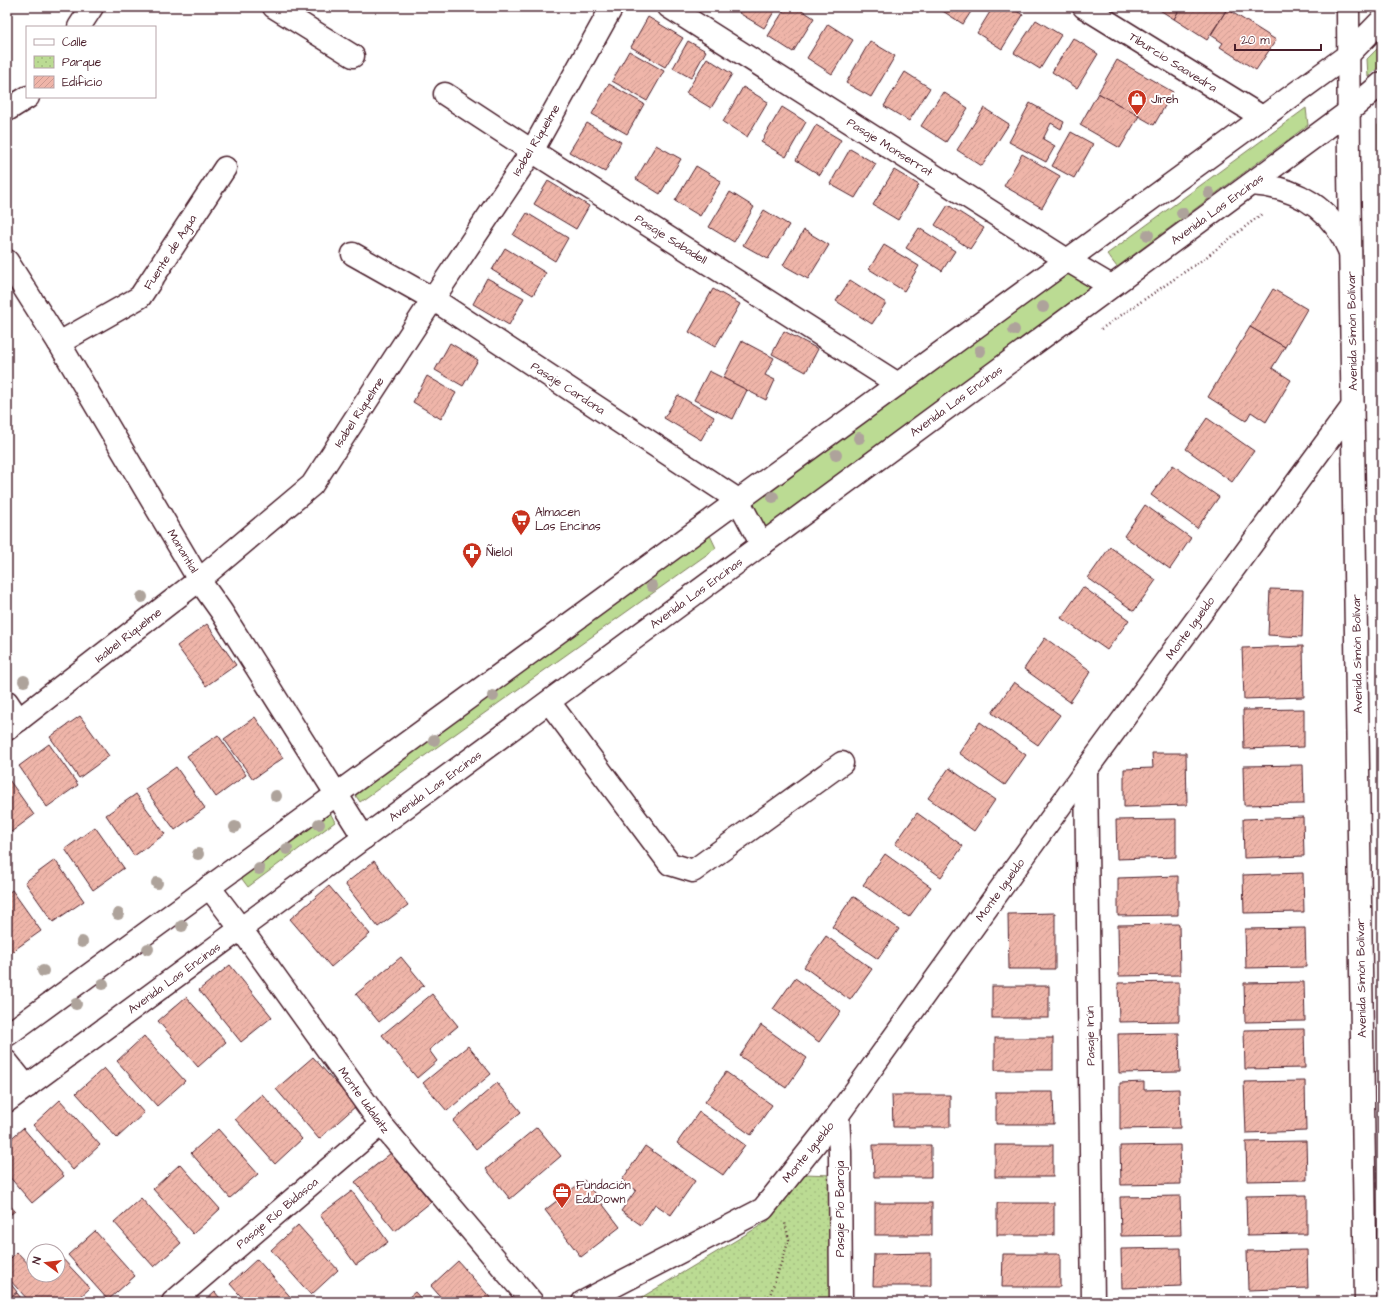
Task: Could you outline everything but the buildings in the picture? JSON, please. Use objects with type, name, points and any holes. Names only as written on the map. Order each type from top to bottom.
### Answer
[{"type":"street","points":[[80,26],[92,7]]},
{"type":"street","points":[[274,7],[353,56]]},
{"type":"street","name":"Isabel Riquelme","points":[[13,725],[200,580],[312,484],[532,151],[612,7]]},
{"type":"street","name":"Pasaje Monserrat","points":[[669,7],[1067,260],[1111,286]]},
{"type":"street","name":"Tiburcio Saavedra","points":[[1084,7],[1262,117]]},
{"type":"street","name":"Avenida Simón Bolívar","points":[[1348,7],[1348,112],[1366,1302]]},
{"type":"street","points":[[7,1035],[1348,55],[1382,20]]},
{"type":"street","name":"Avenida Las Encinas","points":[[7,1101],[1348,112],[1382,83]]},
{"type":"street","name":"Pasaje Sabadell","points":[[445,94],[898,384]]},
{"type":"street","points":[[7,110],[26,98]]},
{"type":"street","name":"Fuente de Agua","points":[[59,343],[140,297],[225,168]]},
{"type":"street","points":[[1250,184],[1281,188],[1306,199],[1325,214],[1337,228],[1346,242],[1350,252]]},
{"type":"street","name":"Pasaje Cardona","points":[[353,254],[433,299],[738,500],[762,545]]},
{"type":"street","name":"Manantial","points":[[7,261],[59,343],[200,580],[364,838]]},
{"type":"street","name":"Monte Igueldo","points":[[583,1302],[763,1209],[838,1115],[1086,770],[1353,406]]},
{"type":"street","points":[[7,702],[13,725]]},
{"type":"street","points":[[549,702],[670,864],[693,871],[842,763]]},
{"type":"street","name":"Pasaje Irún","points":[[1086,770],[1093,1302]]},
{"type":"street","name":"Monte Udalaitz","points":[[209,887],[241,929],[381,1124],[532,1302]]},
{"type":"street","points":[[7,1062],[26,1087]]},
{"type":"street","name":"Pasaje Pío Baroja","points":[[838,1115],[840,1152],[841,1302]]},
{"type":"street","name":"Pasaje Río Bidasoa","points":[[173,1302],[381,1124]]},
{"type":"path","points":[[763,1302],[770,1295],[789,1240],[784,1220]]},
{"type":"green space","points":[[1382,44],[1382,64],[1368,77],[1367,59]]},
{"type":"green space","points":[[1306,108],[1308,125],[1117,267],[1107,254]]},
{"type":"green space","points":[[1382,121],[1382,702],[1378,125]]},
{"type":"green space","points":[[1067,260],[1111,286],[762,545],[738,500]]},
{"type":"green space","points":[[708,531],[716,548],[360,802],[352,790]]},
{"type":"green space","points":[[328,809],[335,822],[248,887],[239,875]]},
{"type":"green space","points":[[805,1174],[831,1175],[830,1302],[634,1302],[768,1221]]},
{"type":"place","name":"Jireh","points":[[1137,116]]},
{"type":"place","name":"Almacen Las Encinas","points":[[521,536]]},
{"type":"place","name":"Ñielol","points":[[472,569]]},
{"type":"place","name":"Fundación EduDown","points":[[562,1209]]}]
